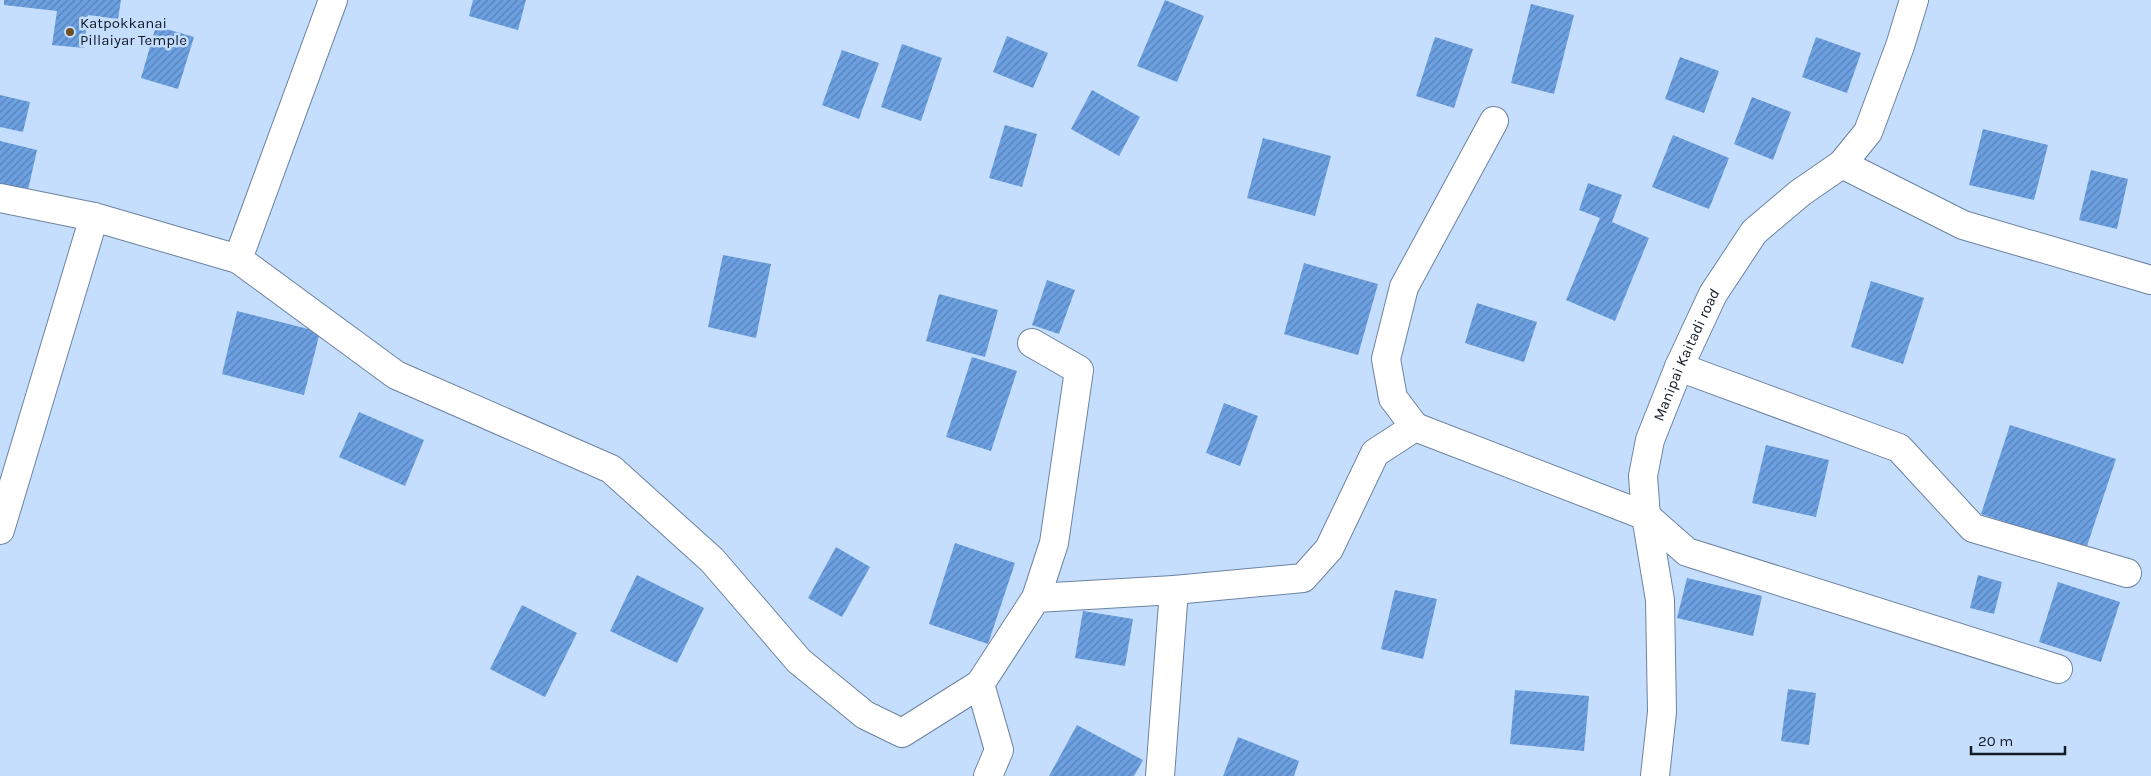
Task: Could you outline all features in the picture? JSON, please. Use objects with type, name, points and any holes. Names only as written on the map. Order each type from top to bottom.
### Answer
[{"type":"street","points":[[238,259],[333,0]]},
{"type":"street","name":"Manipai Kaitadi road","points":[[1655,776],[1662,712],[1660,600],[1646,516],[1643,476],[1650,440],[1679,367],[1714,294],[1754,232],[1800,193],[1842,164],[1868,132],[1900,46],[1914,0]]},
{"type":"street","points":[[1494,121],[1404,287],[1386,359],[1393,398],[1416,427],[1646,516],[1688,552],[2058,668]]},
{"type":"street","points":[[1842,164],[1963,225],[2151,280]]},
{"type":"street","points":[[0,198],[94,217],[238,259],[396,375],[611,469],[712,560],[799,661],[865,714],[902,733],[980,684],[1036,598],[1054,543],[1079,370],[1032,343]]},
{"type":"street","points":[[0,530],[94,217]]},
{"type":"street","points":[[1679,367],[1899,448],[1973,528],[2127,573]]},
{"type":"street","points":[[1036,598],[1174,590],[1303,578],[1329,549],[1375,453],[1416,427]]},
{"type":"street","points":[[1160,776],[1174,590]]},
{"type":"street","points":[[980,684],[999,750],[988,776]]},
{"type":"building","name":"Katpokkanai Pillaiyar Temple","points":[[4,0],[121,0],[118,19],[88,15],[84,48],[52,45],[57,11],[4,5]]},
{"type":"building","points":[[473,0],[526,0],[518,30],[469,16]]},
{"type":"building","points":[[1165,0],[1204,16],[1177,82],[1137,66]]},
{"type":"building","points":[[1531,4],[1574,15],[1554,94],[1511,83]]},
{"type":"building","points":[[156,26],[194,37],[178,89],[141,78]]},
{"type":"building","points":[[1007,36],[1048,53],[1033,88],[993,72]]},
{"type":"building","points":[[1435,37],[1473,49],[1454,108],[1416,96]]},
{"type":"building","points":[[1816,37],[1861,53],[1847,93],[1802,77]]},
{"type":"building","points":[[902,44],[942,58],[921,121],[881,107]]},
{"type":"building","points":[[842,50],[879,63],[859,119],[822,105]]},
{"type":"building","points":[[1680,57],[1719,71],[1704,113],[1665,99]]},
{"type":"building","points":[[1092,90],[1140,117],[1119,156],[1071,129]]},
{"type":"building","points":[[0,95],[30,102],[23,132],[0,127]]},
{"type":"building","points":[[1752,97],[1791,112],[1773,160],[1734,144]]},
{"type":"building","points":[[1005,125],[1037,134],[1022,187],[989,178]]},
{"type":"building","points":[[1983,129],[2048,145],[2034,200],[1969,185]]},
{"type":"building","points":[[1673,135],[1729,158],[1709,209],[1652,187]]},
{"type":"building","points":[[1263,138],[1331,156],[1315,216],[1247,198]]},
{"type":"building","points":[[0,141],[37,150],[28,190],[0,184]]},
{"type":"building","points":[[2091,170],[2128,179],[2117,229],[2079,220]]},
{"type":"building","points":[[1588,183],[1622,195],[1612,222],[1649,238],[1615,321],[1566,300],[1600,218],[1579,210]]},
{"type":"building","points":[[723,255],[771,264],[756,338],[708,327]]},
{"type":"building","points":[[1304,263],[1378,284],[1358,355],[1284,334]]},
{"type":"building","points":[[1047,280],[1075,290],[1059,334],[1032,325]]},
{"type":"building","points":[[1871,281],[1924,298],[1903,364],[1851,347]]},
{"type":"building","points":[[939,294],[998,310],[985,357],[926,341]]},
{"type":"building","points":[[1477,303],[1537,322],[1524,362],[1465,343]]},
{"type":"building","points":[[237,311],[320,332],[304,395],[222,374]]},
{"type":"building","points":[[972,357],[1017,371],[991,451],[946,437]]},
{"type":"building","points":[[1224,403],[1258,416],[1240,466],[1206,453]]},
{"type":"building","points":[[359,412],[424,440],[405,486],[339,457]]},
{"type":"building","points":[[2010,425],[2116,459],[2086,549],[1981,514]]},
{"type":"building","points":[[1766,445],[1829,460],[1816,517],[1752,503]]},
{"type":"building","points":[[955,543],[1015,563],[988,644],[929,624]]},
{"type":"building","points":[[836,547],[870,567],[842,617],[808,598]]},
{"type":"building","points":[[637,575],[704,608],[677,663],[610,631]]},
{"type":"building","points":[[1978,575],[2002,582],[1994,614],[1970,608]]},
{"type":"building","points":[[1687,578],[1762,596],[1753,636],[1677,618]]},
{"type":"building","points":[[2058,582],[2120,602],[2101,662],[2039,642]]},
{"type":"building","points":[[1395,590],[1437,599],[1423,659],[1381,649]]},
{"type":"building","points":[[522,605],[577,633],[545,697],[490,669]]},
{"type":"building","points":[[1083,611],[1133,619],[1125,666],[1075,658]]},
{"type":"building","points":[[1788,689],[1816,693],[1809,745],[1781,741]]},
{"type":"building","points":[[1515,690],[1589,696],[1584,751],[1510,744]]},
{"type":"building","points":[[1077,725],[1143,760],[1134,776],[1049,776]]},
{"type":"building","points":[[1238,737],[1299,761],[1294,776],[1223,776]]},
{"type":"place","name":"Katpokkanai Pillaiyar Temple","points":[[70,32]]}]
